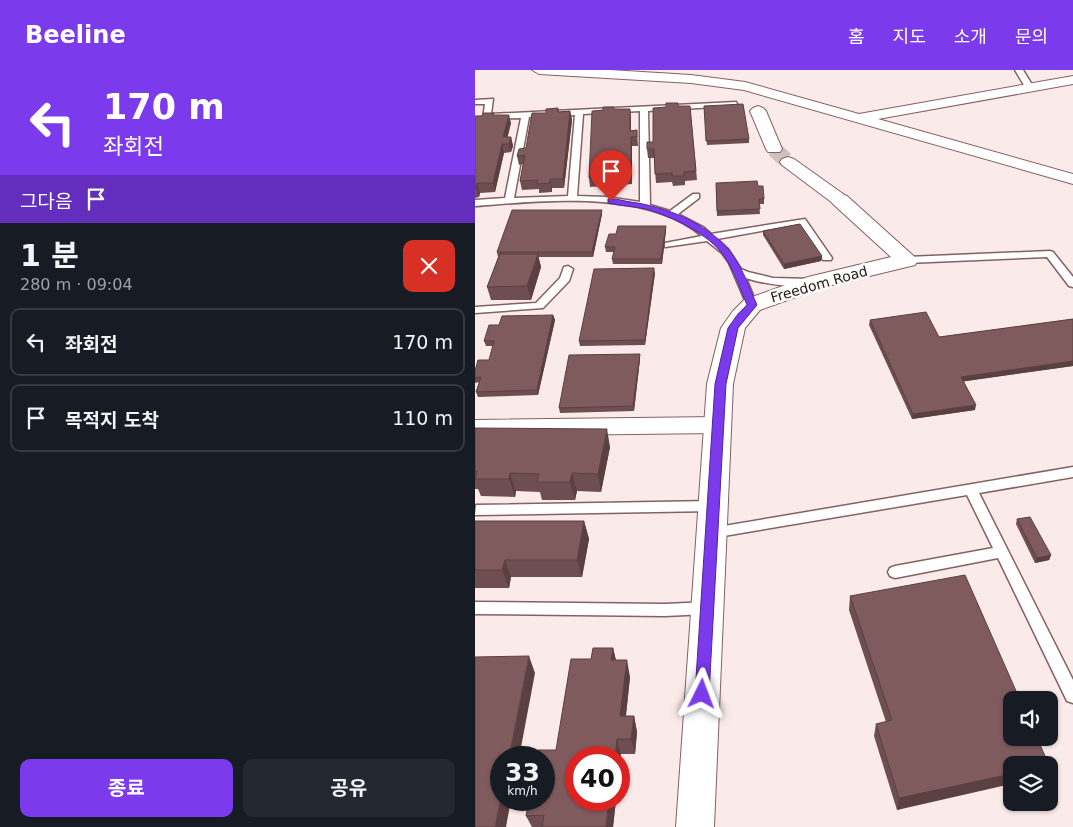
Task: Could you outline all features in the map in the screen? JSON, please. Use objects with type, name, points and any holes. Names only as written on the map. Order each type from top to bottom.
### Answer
[{"type":"street","points":[[539,70],[691,79],[745,86],[1073,179]]},
{"type":"street","points":[[745,86],[748,70]]},
{"type":"street","points":[[857,118],[1073,80]]},
{"type":"street","points":[[758,111],[774,150]]},
{"type":"street","points":[[788,162],[840,200],[907,260]]},
{"type":"street","name":"Freedom Road","points":[[695,827],[720,384],[733,328],[752,305],[776,295],[816,282],[907,260]]},
{"type":"street","points":[[475,428],[718,425]]},
{"type":"lane","points":[[1019,70],[1030,88]]},
{"type":"lane","points":[[475,102],[490,101],[486,117],[733,104]]},
{"type":"lane","points":[[644,109],[645,207]]},
{"type":"lane","points":[[572,198],[579,112]]},
{"type":"lane","points":[[509,201],[525,115]]},
{"type":"lane","points":[[672,214],[696,196]]},
{"type":"lane","points":[[475,202],[572,198],[624,202],[672,214],[711,238],[726,253],[752,305]]},
{"type":"lane","points":[[668,245],[802,221],[827,258]]},
{"type":"lane","points":[[907,260],[1050,254],[1073,284]]},
{"type":"lane","points":[[476,313],[539,306],[565,279],[568,269]]},
{"type":"lane","points":[[736,270],[745,275],[776,282],[816,282]]},
{"type":"lane","points":[[476,510],[713,520],[971,489],[1073,472]]},
{"type":"lane","points":[[971,489],[1073,696]]},
{"type":"lane","points":[[895,572],[1002,552]]},
{"type":"lane","points":[[475,608],[665,610],[707,608]]},
{"type":"building","points":[[666,103],[690,106],[696,171],[684,172],[684,176],[672,176],[672,173],[655,174],[654,149],[647,149],[647,142],[653,142],[653,108],[666,107]]},
{"type":"building","points":[[743,104],[749,139],[706,141],[704,106]]},
{"type":"building","points":[[603,107],[630,109],[630,131],[637,130],[637,137],[631,137],[631,175],[616,176],[616,180],[602,181],[603,177],[589,178],[592,111],[603,110]]},
{"type":"building","points":[[558,108],[558,112],[570,111],[563,179],[550,179],[550,183],[537,184],[538,180],[520,181],[525,155],[517,156],[519,149],[526,148],[532,113],[546,113],[546,109]]},
{"type":"building","points":[[483,113],[509,115],[503,137],[511,137],[509,144],[502,144],[493,183],[477,183],[475,188],[475,116],[482,116]]},
{"type":"building","points":[[757,181],[758,186],[763,186],[764,199],[759,199],[760,209],[717,211],[716,183]]},
{"type":"building","points":[[512,210],[602,210],[592,252],[497,252]]},
{"type":"building","points":[[800,224],[822,256],[784,264],[763,231]]},
{"type":"building","points":[[618,226],[666,226],[661,259],[612,259],[615,247],[605,247],[609,234],[616,234]]},
{"type":"building","points":[[500,254],[538,254],[527,286],[487,287]]},
{"type":"building","points":[[654,268],[645,340],[579,341],[594,269]]},
{"type":"building","points":[[926,312],[939,337],[1073,319],[1073,361],[961,377],[976,405],[913,414],[870,320]]},
{"type":"building","points":[[553,315],[537,390],[476,392],[481,377],[475,378],[478,360],[489,360],[494,341],[484,341],[489,325],[499,325],[502,316]]},
{"type":"building","points":[[640,354],[633,406],[559,408],[569,355]]},
{"type":"building","points":[[475,428],[607,429],[598,474],[572,473],[570,482],[537,482],[539,474],[510,473],[509,479],[475,479],[477,471],[475,471]]},
{"type":"building","points":[[1030,517],[1051,555],[1037,558],[1017,519]]},
{"type":"building","points":[[475,521],[584,521],[577,560],[505,560],[502,570],[475,570]]},
{"type":"building","points":[[965,575],[1016,691],[1003,691],[1003,746],[1041,746],[1045,756],[1003,756],[1003,776],[899,798],[876,724],[892,720],[850,596]]},
{"type":"building","points":[[593,648],[613,648],[611,660],[627,660],[620,716],[634,716],[631,739],[617,739],[616,746],[565,746],[565,811],[608,811],[606,827],[542,827],[544,815],[526,816],[527,811],[555,811],[555,750],[571,659],[591,659]]},
{"type":"building","points":[[529,656],[511,746],[490,746],[490,811],[498,811],[495,827],[475,827],[475,657]]},
{"type":"tunnel","points":[[774,149],[788,162]]},
{"type":"route","points":[[611,201],[624,202],[672,214],[711,238],[726,253],[752,305],[733,328],[720,384],[702,694]]}]
